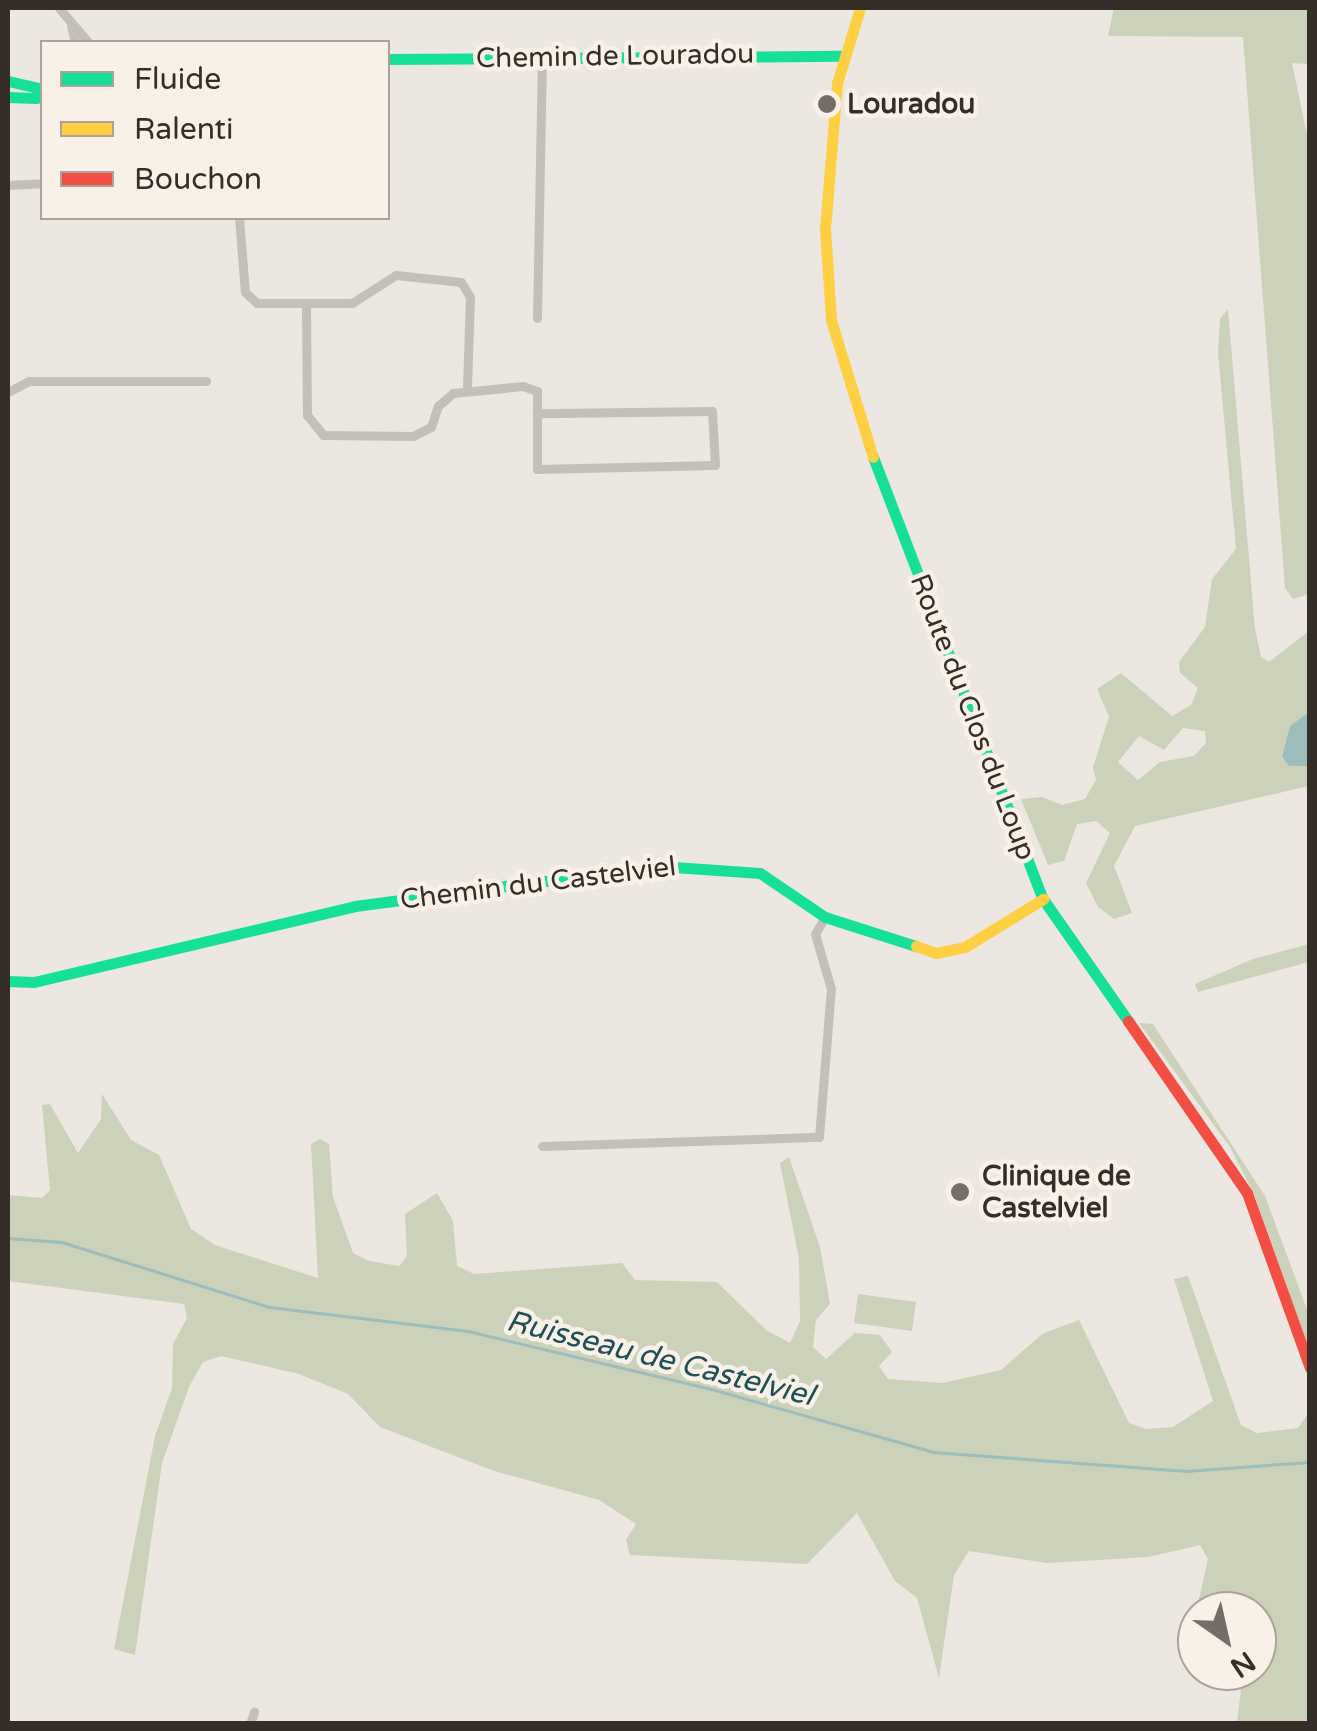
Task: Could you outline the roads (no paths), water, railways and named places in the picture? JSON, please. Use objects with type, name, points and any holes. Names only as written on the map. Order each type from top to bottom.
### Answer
[{"type":"street","points":[[58,8],[86,40]]},
{"type":"street","name":"Route du Clos du Loup","points":[[860,8],[842,56],[826,188],[836,351],[1043,899],[1247,1193],[1310,1368]]},
{"type":"street","points":[[71,26],[74,40]]},
{"type":"street","name":"Chemin de Louradou","points":[[390,59],[842,56]]},
{"type":"street","points":[[537,318],[542,58]]},
{"type":"street","points":[[8,82],[23,90],[40,88]]},
{"type":"street","points":[[8,97],[40,97]]},
{"type":"street","points":[[8,185],[40,183]]},
{"type":"street","points":[[239,220],[245,292],[257,302],[306,306],[352,303],[396,275],[451,277],[470,297],[467,388]]},
{"type":"street","points":[[306,306],[307,415],[323,435],[422,434],[444,398],[467,388],[523,386],[537,392],[537,413],[537,469],[715,464],[712,410],[537,413]]},
{"type":"street","points":[[8,392],[29,381],[206,382]]},
{"type":"street","name":"Chemin du Castelviel","points":[[8,981],[34,982],[355,906],[658,866],[760,873],[825,917],[952,953],[1043,899]]},
{"type":"street","points":[[542,1146],[819,1137],[831,989],[815,934],[825,917]]},
{"type":"street","points":[[250,1724],[254,1712]]},
{"type":"water","points":[[1309,712],[1309,766],[1289,766],[1282,756],[1290,726]]},
{"type":"waterway","name":"Ruisseau de Castelviel","points":[[8,1238],[62,1242],[270,1307],[468,1331],[715,1390],[934,1452],[1186,1471],[1310,1462]]},
{"type":"place","name":"Louradou","points":[[827,104]]},
{"type":"place","name":"Clinique de Castelviel","points":[[960,1192]]}]
